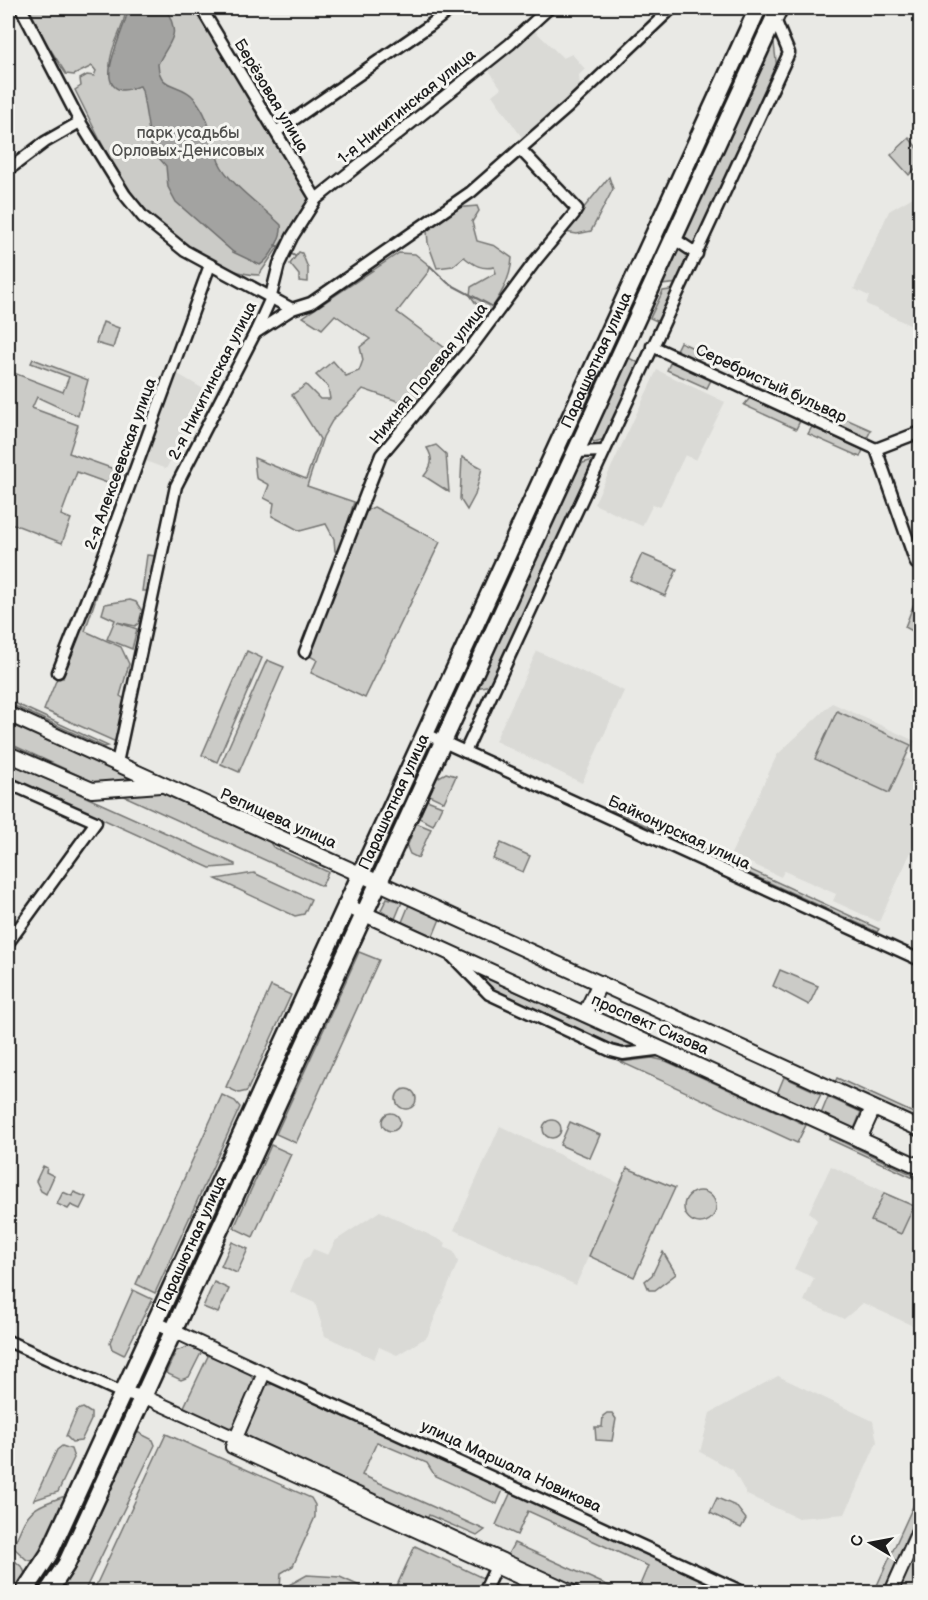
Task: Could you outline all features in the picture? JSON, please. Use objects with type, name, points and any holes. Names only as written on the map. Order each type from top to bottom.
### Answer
[{"type":"main road","name":"Парашютная улица","points":[[24,1593],[49,1554],[758,8]]},
{"type":"main road","name":"Парашютная улица","points":[[48,1593],[66,1565],[175,1332],[366,914],[442,741],[776,12]]},
{"type":"main road","points":[[702,129],[719,137]]},
{"type":"main road","points":[[518,529],[526,536],[537,536]]},
{"type":"main road","name":"Репищева улица","points":[[8,714],[379,884]]},
{"type":"main road","name":"Репищева улица","points":[[8,754],[92,790],[163,785]]},
{"type":"main road","name":"проспект Сизова","points":[[379,884],[921,1130]]},
{"type":"main road","points":[[345,905],[366,914]]},
{"type":"main road","name":"проспект Сизова","points":[[366,914],[921,1167]]},
{"type":"main road","points":[[585,1014],[600,983]]},
{"type":"main road","points":[[859,1139],[873,1108]]},
{"type":"street","points":[[21,8],[80,122],[126,195],[143,217],[185,251],[270,300]]},
{"type":"street","name":"Берёзовая улица","points":[[201,8],[316,199]]},
{"type":"street","points":[[276,132],[452,8]]},
{"type":"street","name":"1-я Никитинская улица","points":[[270,300],[279,264],[292,237],[316,199],[510,44],[549,8]]},
{"type":"street","points":[[255,333],[292,309],[311,303],[471,192],[521,150],[672,8]]},
{"type":"street","points":[[465,752],[789,53],[776,12]]},
{"type":"street","points":[[8,170],[45,142],[80,122]]},
{"type":"street","name":"Нижняя Полевая улица","points":[[305,652],[381,455],[472,346],[577,208],[521,150]]},
{"type":"street","points":[[673,238],[697,254]]},
{"type":"street","name":"2-я Алексеевская улица","points":[[58,672],[101,563],[210,265]]},
{"type":"street","name":"2-я Никитинская улица","points":[[117,764],[176,486],[270,300],[292,309]]},
{"type":"street","name":"Серебристый бульвар","points":[[652,346],[876,448]]},
{"type":"street","points":[[921,432],[876,448],[916,563],[921,565]]},
{"type":"street","points":[[575,453],[603,451]]},
{"type":"street","name":"Байконурская улица","points":[[424,733],[921,960]]},
{"type":"street","points":[[8,783],[96,822],[8,943]]},
{"type":"street","points":[[447,951],[489,994],[611,1051],[623,1054],[664,1049]]},
{"type":"street","points":[[8,1260],[8,1276]]},
{"type":"street","name":"улица Маршала Новикова","points":[[154,1322],[743,1593]]},
{"type":"street","points":[[8,1341],[122,1393],[145,1397],[234,1443],[498,1563],[573,1593]]},
{"type":"street","points":[[234,1443],[264,1372]]},
{"type":"street","points":[[891,1593],[921,1527]]},
{"type":"street","points":[[484,1593],[498,1563]]},
{"type":"street","points":[[498,1563],[551,1593]]},
{"type":"shaded area","points":[[128,8],[166,8],[173,26],[173,37],[158,64],[159,73],[166,82],[189,93],[194,98],[204,114],[219,162],[224,170],[238,187],[281,225],[275,247],[260,265],[233,252],[176,202],[168,187],[166,166],[152,150],[140,86],[121,90],[113,85],[110,66]]},
{"type":"shaded area","points":[[533,29],[563,58],[572,54],[585,69],[579,75],[580,87],[523,139],[492,95],[501,88],[488,69]]},
{"type":"shaded area","points":[[920,193],[920,330],[866,304],[869,296],[854,289],[889,211]]},
{"type":"shaded area","points":[[657,370],[725,402],[696,460],[685,455],[660,507],[653,504],[642,526],[594,504]]},
{"type":"shaded area","points":[[176,373],[207,391],[166,469],[143,460]]},
{"type":"shaded area","points":[[537,651],[624,691],[582,783],[495,741]]},
{"type":"shaded area","points":[[832,703],[915,741],[907,758],[916,764],[920,783],[920,832],[879,922],[833,901],[836,894],[784,871],[781,877],[731,854],[777,755]]},
{"type":"shaded area","points":[[500,1126],[620,1184],[576,1285],[454,1230]]},
{"type":"shaded area","points":[[831,1166],[920,1209],[920,1329],[863,1303],[844,1319],[804,1301],[814,1278],[794,1269],[817,1220],[809,1212]]},
{"type":"shaded area","points":[[380,1211],[446,1243],[444,1247],[454,1252],[458,1262],[427,1337],[397,1355],[379,1347],[374,1359],[325,1336],[315,1303],[290,1292],[303,1261],[309,1257],[313,1249],[328,1255],[335,1241]]},
{"type":"shaded area","points":[[778,1376],[873,1421],[877,1442],[845,1514],[798,1518],[747,1495],[733,1470],[700,1452],[710,1413]]},
{"type":"green space","name":"парк усадьбы Орловых-Денисовых","points":[[21,8],[126,8],[112,52],[110,67],[126,24],[128,8],[196,8],[311,199],[259,275],[251,275],[223,266],[203,255],[178,239],[140,203],[112,163],[75,90],[81,86],[80,79],[87,75],[94,76],[96,71],[92,66],[74,75],[66,74],[28,14]]},
{"type":"green space","points":[[764,8],[770,8],[714,129],[709,127]]},
{"type":"green space","points":[[774,43],[777,70],[696,244],[690,244],[683,235],[771,44]]},
{"type":"green space","points":[[909,138],[920,151],[920,164],[909,175],[891,155]]},
{"type":"green space","points":[[702,141],[707,143],[616,344],[611,342]]},
{"type":"green space","points":[[609,177],[613,189],[591,231],[577,234],[564,232]]},
{"type":"green space","points":[[477,206],[479,211],[472,222],[477,241],[495,246],[512,258],[506,282],[486,317],[480,317],[479,308],[470,295],[471,287],[496,273],[494,267],[478,266],[464,257],[453,266],[437,268],[428,243],[427,231],[455,208]]},
{"type":"green space","points":[[678,248],[684,249],[687,256],[680,283],[660,285]]},
{"type":"green space","points":[[299,252],[302,253],[308,268],[308,282],[299,281],[299,275],[290,264]]},
{"type":"green space","points":[[399,253],[415,254],[430,266],[429,271],[397,312],[453,354],[448,365],[415,407],[363,389],[332,421],[323,437],[307,486],[354,502],[339,552],[335,551],[334,539],[326,524],[300,531],[272,516],[274,503],[264,498],[269,485],[256,478],[254,458],[306,479],[320,439],[292,395],[306,385],[320,399],[330,399],[328,387],[316,375],[333,361],[346,376],[359,371],[363,360],[360,347],[370,339],[335,315],[322,329],[303,317]]},
{"type":"green space","points":[[677,289],[661,323],[650,318],[663,291]]},
{"type":"green space","points":[[103,322],[119,328],[113,348],[96,343]]},
{"type":"green space","points":[[680,342],[749,373],[745,382],[742,380],[741,373],[704,356],[697,360],[676,350]]},
{"type":"green space","points":[[608,348],[613,351],[529,529],[527,528]]},
{"type":"green space","points":[[627,357],[641,364],[605,439],[594,442],[591,439],[592,433]]},
{"type":"green space","points":[[33,359],[88,380],[78,416],[37,397],[32,408],[78,425],[69,453],[125,473],[121,488],[77,472],[61,515],[71,519],[62,543],[8,522],[9,371],[63,392],[69,377],[31,363]]},
{"type":"green space","points":[[671,361],[711,380],[707,388],[667,370]]},
{"type":"green space","points":[[755,377],[793,394],[789,402],[752,385]]},
{"type":"green space","points":[[750,398],[800,421],[796,429],[744,405]]},
{"type":"green space","points":[[830,412],[871,430],[867,438],[832,421]]},
{"type":"green space","points":[[812,427],[863,450],[860,457],[808,434]]},
{"type":"green space","points":[[436,445],[446,454],[449,492],[424,476],[431,462],[427,448]]},
{"type":"green space","points":[[462,457],[482,468],[475,495],[467,510],[460,499]]},
{"type":"green space","points":[[593,460],[491,685],[476,688],[578,468],[583,463]]},
{"type":"green space","points":[[374,507],[440,542],[365,698],[311,673],[317,660],[308,655],[367,510]]},
{"type":"green space","points":[[523,540],[525,542],[446,716],[441,714]]},
{"type":"green space","points":[[642,554],[677,569],[665,596],[630,580]]},
{"type":"green space","points":[[147,555],[156,556],[152,585],[147,591],[142,591]]},
{"type":"green space","points":[[102,572],[104,574],[85,631],[121,647],[129,664],[120,696],[126,700],[116,742],[44,710],[58,676],[63,678]]},
{"type":"green space","points":[[918,593],[920,597],[920,635],[905,627]]},
{"type":"green space","points":[[130,600],[136,602],[142,611],[139,623],[135,626],[117,622],[137,629],[132,649],[107,639],[115,620],[102,614],[105,604]]},
{"type":"green space","points":[[247,651],[262,658],[217,762],[202,755]]},
{"type":"green space","points":[[267,660],[284,667],[239,772],[221,764]]},
{"type":"green space","points":[[8,700],[108,746],[104,747],[8,703]]},
{"type":"green space","points":[[837,711],[911,745],[889,793],[815,759]]},
{"type":"green space","points":[[8,722],[269,841],[273,847],[328,872],[322,886],[8,743]]},
{"type":"green space","points":[[8,762],[235,864],[235,866],[210,868],[8,776]]},
{"type":"green space","points":[[446,773],[456,776],[444,802],[429,795],[437,778]]},
{"type":"green space","points":[[427,800],[442,806],[433,825],[419,818]]},
{"type":"green space","points":[[613,806],[679,837],[678,840],[611,810]]},
{"type":"green space","points":[[416,823],[431,829],[418,858],[410,854],[407,847]]},
{"type":"green space","points":[[688,841],[879,929],[877,932],[687,845]]},
{"type":"green space","points":[[501,843],[530,856],[523,872],[493,859]]},
{"type":"green space","points":[[254,873],[311,899],[304,914],[295,916],[216,879]]},
{"type":"green space","points":[[387,898],[402,902],[395,919],[381,910]]},
{"type":"green space","points":[[409,905],[440,919],[433,936],[402,922]]},
{"type":"green space","points":[[337,940],[342,943],[178,1302],[173,1299]]},
{"type":"green space","points":[[359,952],[379,960],[296,1143],[276,1134]]},
{"type":"green space","points":[[780,970],[818,986],[809,1005],[773,986]]},
{"type":"green space","points":[[481,976],[638,1048],[622,1050],[490,991]]},
{"type":"green space","points":[[271,986],[291,995],[247,1091],[239,1093],[226,1087]]},
{"type":"green space","points":[[652,1058],[666,1061],[806,1125],[797,1143],[621,1062]]},
{"type":"green space","points":[[784,1077],[821,1094],[813,1110],[777,1094]]},
{"type":"green space","points":[[837,1078],[920,1116],[920,1121],[835,1082]]},
{"type":"green space","points":[[406,1089],[413,1092],[416,1099],[413,1106],[406,1109],[399,1106],[396,1099],[399,1092]]},
{"type":"green space","points":[[222,1095],[235,1101],[240,1107],[155,1293],[136,1284]]},
{"type":"green space","points":[[828,1097],[861,1112],[854,1129],[821,1114]]},
{"type":"green space","points":[[387,1113],[395,1113],[400,1118],[398,1129],[387,1131],[382,1126],[382,1118]]},
{"type":"green space","points":[[548,1120],[556,1120],[561,1125],[559,1136],[548,1138],[543,1133],[543,1125]]},
{"type":"green space","points":[[570,1122],[600,1135],[590,1158],[560,1145]]},
{"type":"green space","points":[[830,1136],[920,1178],[920,1181],[829,1139]]},
{"type":"green space","points":[[271,1145],[291,1154],[253,1237],[234,1228]]},
{"type":"green space","points":[[43,1166],[47,1168],[46,1172],[54,1176],[46,1194],[41,1191],[36,1181]]},
{"type":"green space","points":[[627,1168],[675,1188],[634,1277],[589,1256]]},
{"type":"green space","points":[[700,1191],[711,1196],[716,1207],[711,1218],[700,1223],[689,1218],[684,1207],[689,1196]]},
{"type":"green space","points":[[63,1192],[72,1196],[74,1192],[86,1197],[80,1209],[71,1205],[68,1209],[57,1204]]},
{"type":"green space","points":[[884,1193],[914,1206],[901,1234],[871,1221]]},
{"type":"green space","points":[[232,1242],[248,1249],[237,1273],[221,1266]]},
{"type":"green space","points":[[663,1252],[676,1274],[655,1290],[649,1290],[645,1281],[652,1275]]},
{"type":"green space","points":[[214,1282],[229,1289],[218,1313],[203,1307]]},
{"type":"green space","points":[[133,1290],[152,1299],[124,1355],[112,1349],[110,1342]]},
{"type":"green space","points":[[190,1346],[202,1351],[189,1377],[181,1380],[166,1373],[176,1351]]},
{"type":"green space","points":[[209,1354],[250,1373],[253,1380],[236,1423],[228,1429],[183,1409]]},
{"type":"green space","points":[[275,1384],[504,1488],[497,1504],[435,1476],[427,1463],[377,1442],[362,1475],[485,1530],[477,1536],[429,1515],[426,1521],[247,1438],[244,1430],[263,1389],[266,1385]]},
{"type":"green space","points":[[83,1408],[91,1413],[91,1420],[81,1441],[72,1442],[66,1436],[77,1410]]},
{"type":"green space","points":[[612,1413],[616,1419],[612,1441],[596,1440],[595,1427],[602,1427],[603,1416]]},
{"type":"green space","points":[[137,1432],[153,1440],[155,1445],[84,1592],[66,1592],[62,1589],[79,1560]]},
{"type":"green space","points":[[166,1434],[311,1498],[315,1505],[315,1517],[293,1566],[281,1573],[280,1590],[307,1575],[340,1577],[373,1592],[93,1592]]},
{"type":"green space","points":[[62,1446],[71,1449],[74,1458],[58,1492],[34,1500],[57,1450]]},
{"type":"green space","points":[[920,1491],[920,1507],[883,1592],[874,1592]]},
{"type":"green space","points":[[511,1492],[733,1592],[637,1592],[648,1566],[528,1511],[517,1535],[496,1525]]},
{"type":"green space","points":[[65,1496],[57,1519],[35,1561],[27,1560],[13,1547],[26,1518],[43,1505]]},
{"type":"green space","points":[[717,1498],[736,1506],[746,1519],[741,1528],[710,1513]]},
{"type":"green space","points":[[514,1543],[622,1592],[587,1592],[507,1556]]},
{"type":"green space","points":[[920,1543],[920,1585],[917,1592],[898,1592]]},
{"type":"green space","points":[[415,1546],[485,1579],[478,1592],[394,1592]]},
{"type":"green space","points":[[8,1555],[23,1568],[25,1574],[14,1592],[8,1592]]},
{"type":"waterway","points":[[275,245],[283,249]]},
{"type":"waterway","points":[[288,252],[295,256]]},
{"type":"waterway","points":[[430,266],[448,283],[495,308]]}]
